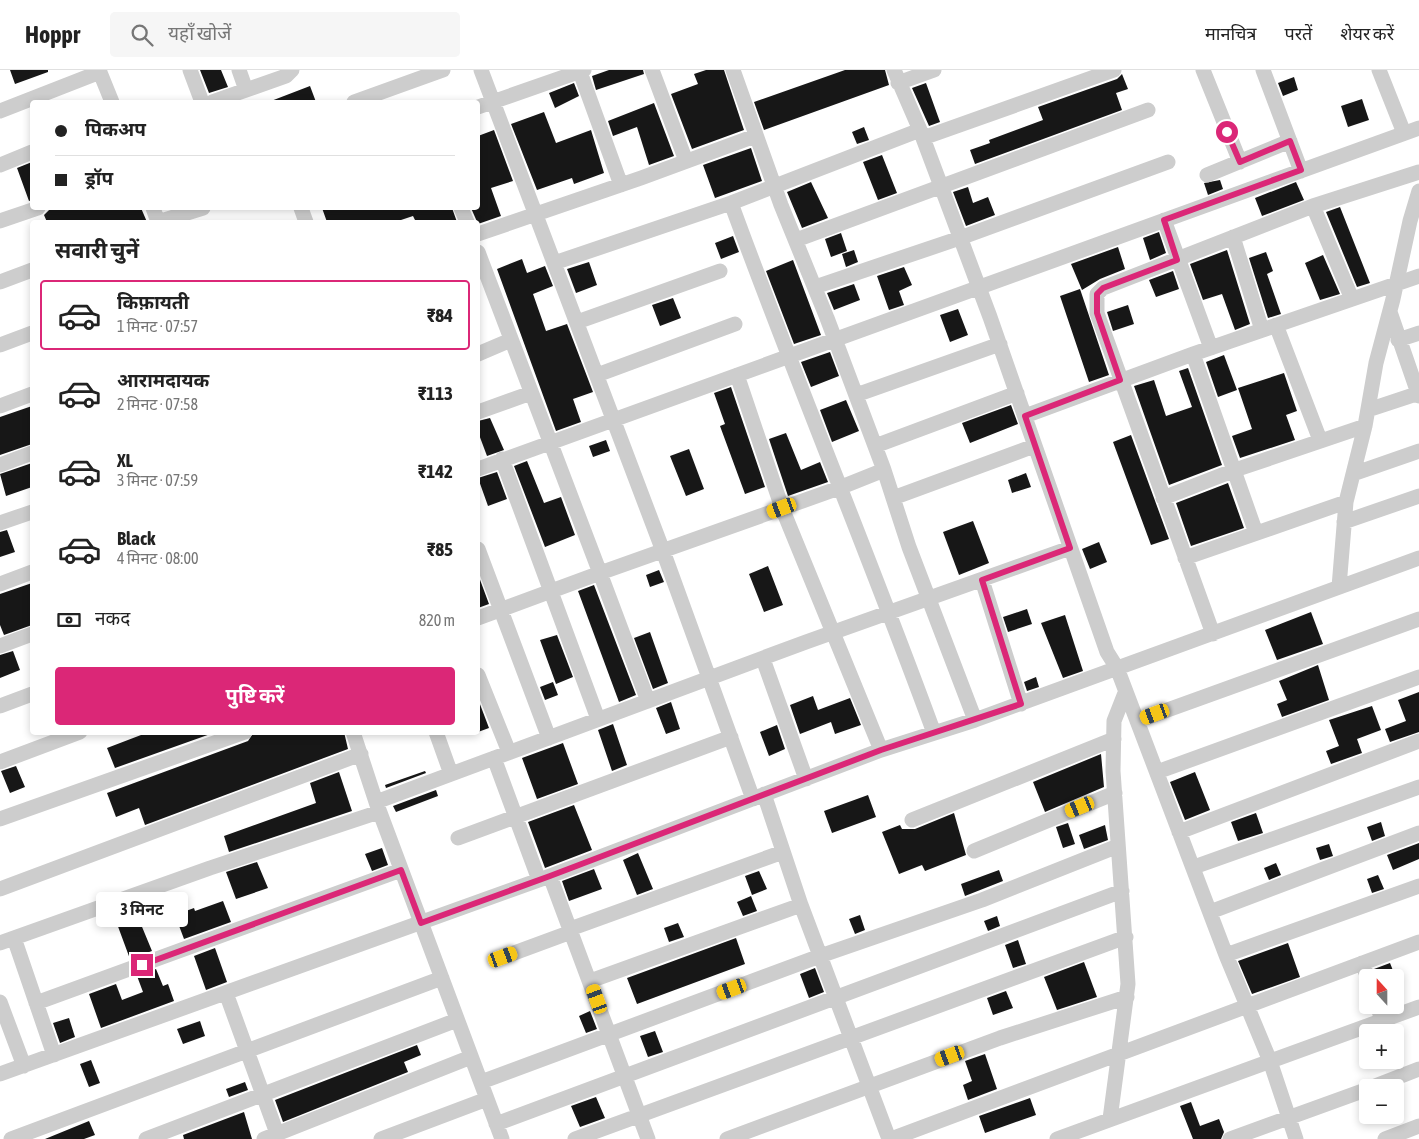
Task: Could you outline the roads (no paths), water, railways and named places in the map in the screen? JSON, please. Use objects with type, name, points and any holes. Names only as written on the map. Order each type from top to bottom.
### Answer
[{"type":"street","points":[[190,70],[201,100]]},
{"type":"street","points":[[239,70],[246,90]]},
{"type":"street","points":[[218,100],[286,76],[292,70]]},
{"type":"street","points":[[360,100],[443,70]]},
{"type":"street","points":[[481,70],[663,550],[730,737],[759,796],[783,852],[868,1085],[890,1139],[1247,1006],[1359,972]]},
{"type":"street","points":[[652,70],[686,161]]},
{"type":"street","points":[[733,70],[755,136],[836,341],[884,470],[909,547],[975,720]]},
{"type":"street","points":[[934,70],[896,76],[921,134],[980,287],[1107,652],[1118,668],[1125,693],[1194,867],[1226,955],[1270,1061],[1296,1139]]},
{"type":"street","points":[[554,263],[731,203],[921,134],[1114,70]]},
{"type":"street","points":[[1203,70],[1240,162]]},
{"type":"street","points":[[1263,70],[1301,170]]},
{"type":"street","points":[[1379,70],[1404,133]]},
{"type":"street","points":[[0,111],[100,71],[111,100]]},
{"type":"street","points":[[480,106],[582,71],[621,185]]},
{"type":"street","points":[[796,240],[1148,110]]},
{"type":"street","points":[[480,469],[502,459],[836,341],[1419,128]]},
{"type":"street","points":[[480,233],[755,136]]},
{"type":"street","points":[[1207,175],[1290,141]]},
{"type":"street","points":[[0,165],[30,153]]},
{"type":"street","points":[[815,287],[960,238],[1168,162]]},
{"type":"street","points":[[1212,634],[1097,313],[1097,294],[1103,288],[1314,206],[1419,172]]},
{"type":"street","points":[[1339,586],[1346,502],[1365,426],[1376,363],[1414,219],[1419,191]]},
{"type":"street","points":[[731,203],[788,358],[890,614],[934,733]]},
{"type":"street","points":[[1314,206],[1352,299]]},
{"type":"street","points":[[0,221],[32,210]]},
{"type":"street","points":[[164,220],[197,210]]},
{"type":"street","points":[[1164,220],[1177,260],[1211,348]]},
{"type":"street","points":[[1233,237],[1269,327],[1320,440]]},
{"type":"street","points":[[480,265],[484,290],[511,340],[648,701]]},
{"type":"street","points":[[0,282],[30,271]]},
{"type":"street","points":[[577,322],[720,272]]},
{"type":"street","points":[[1025,416],[1193,354],[1419,276]]},
{"type":"street","points":[[1368,410],[1419,394],[1398,340],[1390,312]]},
{"type":"street","points":[[597,375],[735,324]]},
{"type":"street","points":[[1398,340],[1419,333]]},
{"type":"street","points":[[0,345],[30,334]]},
{"type":"street","points":[[480,353],[511,340]]},
{"type":"street","points":[[856,395],[1000,344]]},
{"type":"street","points":[[1193,354],[1256,533]]},
{"type":"street","points":[[736,375],[782,508],[881,750]]},
{"type":"street","points":[[480,411],[531,392]]},
{"type":"street","points":[[875,446],[1017,392]]},
{"type":"street","points":[[0,406],[30,395]]},
{"type":"street","points":[[1163,498],[1234,470],[1365,426]]},
{"type":"street","points":[[893,498],[1034,446]]},
{"type":"street","points":[[1353,474],[1419,451]]},
{"type":"street","points":[[0,465],[30,454]]},
{"type":"street","points":[[502,459],[598,719]]},
{"type":"street","points":[[480,617],[839,488],[884,470]]},
{"type":"street","points":[[1344,522],[1419,496]]},
{"type":"street","points":[[1185,558],[1346,502]]},
{"type":"street","points":[[0,523],[30,513]]},
{"type":"street","points":[[54,1055],[36,1003],[7,941],[377,807],[451,774],[598,719],[1070,548]]},
{"type":"street","points":[[480,554],[549,738]]},
{"type":"street","points":[[0,1074],[545,878],[881,750],[1021,704],[1419,558]]},
{"type":"street","points":[[0,584],[30,573]]},
{"type":"street","points":[[982,580],[1021,704]]},
{"type":"street","points":[[1137,721],[1419,619]]},
{"type":"street","points":[[0,646],[30,635]]},
{"type":"street","points":[[763,659],[806,779]]},
{"type":"street","points":[[1157,772],[1419,677]]},
{"type":"street","points":[[480,682],[516,817],[571,930],[648,1139]]},
{"type":"street","points":[[1110,1119],[1128,984],[1118,846],[1114,740],[1114,722],[1125,693]]},
{"type":"street","points":[[0,706],[30,695]]},
{"type":"street","points":[[0,762],[72,735]]},
{"type":"street","points":[[0,819],[237,735]]},
{"type":"street","points":[[355,735],[377,807],[481,1082],[497,1134],[624,1076],[1122,891]]},
{"type":"street","points":[[437,735],[451,774]]},
{"type":"street","points":[[458,838],[730,737]]},
{"type":"street","points":[[912,820],[1114,740]]},
{"type":"street","points":[[1180,832],[1419,741]]},
{"type":"street","points":[[0,890],[361,754]]},
{"type":"street","points":[[1194,867],[1419,787]]},
{"type":"street","points":[[974,851],[1115,793]]},
{"type":"street","points":[[1210,912],[1419,833]]},
{"type":"street","points":[[481,1082],[820,956],[990,897],[1118,846]]},
{"type":"street","points":[[503,957],[783,852]]},
{"type":"street","points":[[36,1003],[401,870]]},
{"type":"street","points":[[1226,955],[1419,886]]},
{"type":"street","points":[[590,981],[801,905]]},
{"type":"street","points":[[575,1139],[851,1036],[1126,937]]},
{"type":"street","points":[[1367,969],[1419,942]]},
{"type":"street","points":[[11,1139],[442,978]]},
{"type":"street","points":[[226,993],[247,1051],[274,1137],[471,1057]]},
{"type":"street","points":[[727,1139],[868,1085],[1000,1038],[1126,997]]},
{"type":"street","points":[[0,1002],[24,1066]]},
{"type":"street","points":[[1056,1139],[1419,1007]]},
{"type":"street","points":[[1380,1014],[1382,1020]]},
{"type":"street","points":[[146,1139],[458,1020]]},
{"type":"street","points":[[1393,1079],[1419,1069]]},
{"type":"street","points":[[1230,1139],[1359,1092]]},
{"type":"street","points":[[381,1139],[487,1099]]},
{"type":"street","points":[[1385,1139],[1419,1126]]}]
